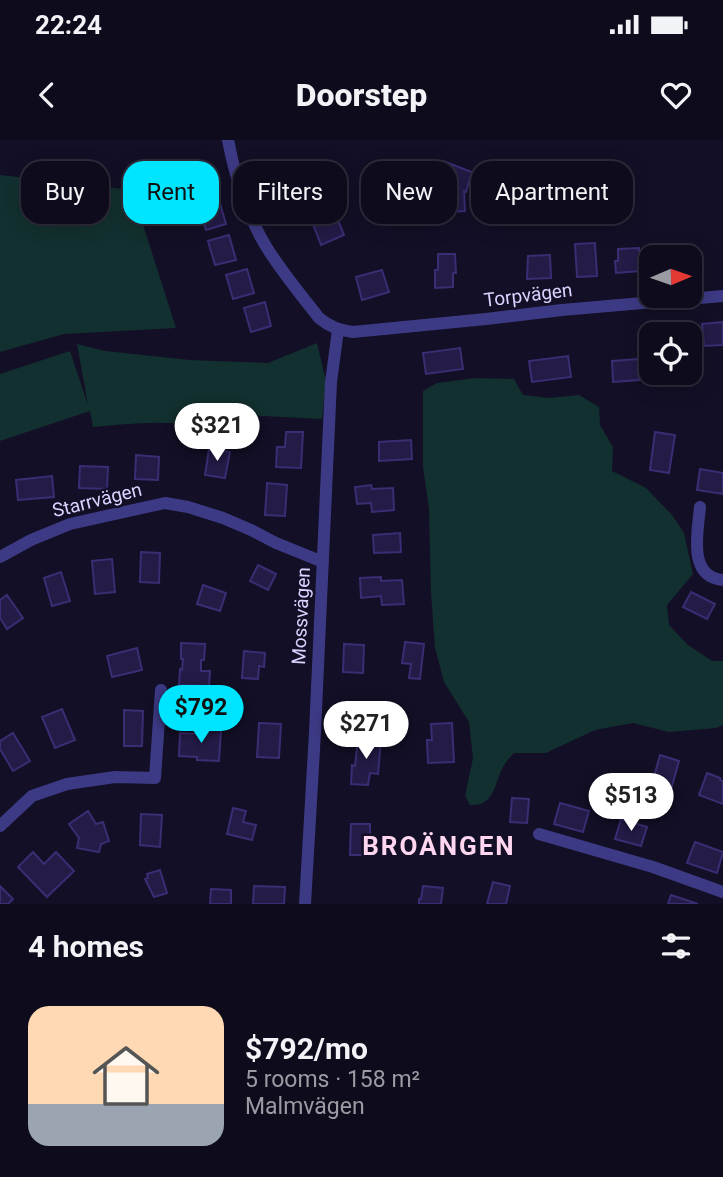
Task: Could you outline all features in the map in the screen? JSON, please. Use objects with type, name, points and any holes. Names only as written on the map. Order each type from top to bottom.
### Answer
[{"type":"street","points":[[228,140],[232,164],[250,216],[267,248],[318,318],[338,330]]},
{"type":"street","name":"Torpvägen","points":[[338,330],[353,332],[723,296]]},
{"type":"street","name":"Mossvägen","points":[[305,904],[331,382],[338,330]]},
{"type":"street","name":"Starrvägen","points":[[0,557],[31,540],[70,524],[165,503],[223,518],[323,562]]},
{"type":"street","points":[[700,507],[695,543],[698,559],[704,571],[718,580],[723,580]]},
{"type":"street","points":[[0,826],[33,796],[67,784],[115,777],[155,778],[161,690]]},
{"type":"street","points":[[538,834],[653,867],[723,892]]},
{"type":"green space","points":[[0,175],[21,177],[21,224],[109,224],[109,187],[123,189],[123,224],[143,224],[176,328],[64,334],[0,352]]},
{"type":"green space","points":[[317,343],[326,381],[322,419],[191,415],[189,425],[153,423],[93,427],[90,411],[0,441],[0,374],[70,351],[88,405],[77,344],[105,351],[190,360],[268,363]]},
{"type":"green space","points":[[476,378],[514,379],[523,395],[549,398],[579,395],[599,407],[600,425],[613,447],[612,471],[646,488],[672,515],[684,533],[693,574],[667,605],[669,625],[688,645],[712,661],[723,661],[723,725],[669,732],[633,723],[595,730],[546,753],[514,753],[503,767],[489,798],[478,805],[470,805],[465,796],[473,758],[469,722],[444,682],[435,648],[429,509],[423,467],[423,391],[437,383]]},
{"type":"building","points":[[457,166],[471,172],[466,192],[464,191],[465,211],[457,211]]},
{"type":"building","points":[[219,200],[226,224],[206,230],[204,224],[219,224]]},
{"type":"building","points":[[313,224],[340,224],[344,235],[321,245]]},
{"type":"building","points":[[229,235],[236,260],[215,265],[208,241]]},
{"type":"building","points":[[595,243],[597,276],[577,277],[575,244]]},
{"type":"building","points":[[639,248],[639,271],[616,273],[618,249]]},
{"type":"building","points":[[438,254],[455,254],[456,273],[453,273],[453,287],[435,288]]},
{"type":"building","points":[[550,255],[551,278],[527,279],[528,256]]},
{"type":"building","points":[[247,269],[254,293],[233,299],[226,275]]},
{"type":"building","points":[[382,270],[389,292],[362,300],[356,277]]},
{"type":"building","points":[[265,302],[271,326],[251,332],[244,308]]},
{"type":"building","points":[[723,322],[723,345],[704,346],[702,324]]},
{"type":"building","points":[[460,348],[463,369],[426,374],[423,353]]},
{"type":"building","points":[[568,356],[571,377],[532,382],[529,361]]},
{"type":"building","points":[[638,359],[639,380],[613,382],[612,361]]},
{"type":"building","points":[[286,432],[303,432],[301,468],[276,467],[277,447],[285,447]]},
{"type":"building","points":[[655,432],[675,435],[669,473],[650,470]]},
{"type":"building","points":[[411,440],[412,459],[379,461],[379,442]]},
{"type":"building","points":[[209,449],[230,452],[225,478],[205,475]]},
{"type":"building","points":[[136,455],[159,457],[158,480],[135,479]]},
{"type":"building","points":[[80,466],[108,467],[107,489],[79,488]]},
{"type":"building","points":[[700,469],[723,473],[723,494],[697,490]]},
{"type":"building","points":[[52,476],[54,497],[18,500],[16,480]]},
{"type":"building","points":[[267,483],[287,485],[285,516],[265,515]]},
{"type":"building","points":[[371,485],[372,489],[393,488],[394,510],[372,512],[371,503],[357,504],[355,487]]},
{"type":"building","points":[[400,533],[401,552],[374,553],[373,535]]},
{"type":"building","points":[[141,552],[160,553],[159,583],[140,582]]},
{"type":"building","points":[[112,559],[115,592],[95,594],[92,561]]},
{"type":"building","points":[[258,565],[276,574],[268,590],[250,581]]},
{"type":"building","points":[[61,572],[70,601],[52,606],[44,578]]},
{"type":"building","points":[[381,577],[381,581],[402,580],[404,604],[382,605],[381,596],[361,598],[360,578]]},
{"type":"building","points":[[203,585],[226,593],[220,611],[197,604]]},
{"type":"building","points":[[691,592],[715,604],[707,619],[683,607]]},
{"type":"building","points":[[7,595],[23,618],[7,629],[0,618],[0,600]]},
{"type":"building","points":[[405,642],[424,644],[420,679],[409,678],[411,664],[402,663]]},
{"type":"building","points":[[181,643],[205,644],[201,671],[210,671],[209,686],[179,685],[183,659]]},
{"type":"building","points":[[344,644],[364,645],[363,673],[343,672]]},
{"type":"building","points":[[137,648],[142,670],[112,677],[107,656]]},
{"type":"building","points":[[244,651],[265,653],[264,667],[259,666],[258,679],[242,678]]},
{"type":"building","points":[[62,709],[75,740],[55,748],[42,717]]},
{"type":"building","points":[[124,710],[143,711],[142,746],[124,746]]},
{"type":"building","points":[[259,723],[281,724],[279,758],[257,757]]},
{"type":"building","points":[[452,723],[454,762],[428,763],[427,740],[432,740],[431,724]]},
{"type":"building","points":[[199,729],[221,730],[219,761],[179,756],[180,733],[198,734]]},
{"type":"building","points":[[13,733],[30,761],[13,771],[0,749],[0,741]]},
{"type":"building","points":[[358,738],[381,740],[378,774],[370,773],[368,785],[351,784]]},
{"type":"building","points":[[660,755],[679,761],[670,793],[651,788]]},
{"type":"building","points":[[707,773],[723,781],[723,804],[699,795]]},
{"type":"building","points":[[512,798],[529,799],[527,823],[510,822]]},
{"type":"building","points":[[560,803],[589,811],[583,832],[554,824]]},
{"type":"building","points":[[233,808],[246,811],[243,822],[256,825],[252,840],[227,834]]},
{"type":"building","points":[[88,811],[96,824],[103,822],[109,841],[101,844],[99,852],[77,848],[79,838],[69,824]]},
{"type":"building","points":[[141,814],[162,815],[160,847],[140,845]]},
{"type":"building","points":[[621,819],[647,827],[641,846],[615,839]]},
{"type":"building","points":[[351,824],[370,824],[370,855],[350,855]]},
{"type":"building","points":[[695,842],[723,852],[717,873],[687,863]]},
{"type":"building","points":[[33,852],[44,864],[56,852],[74,871],[47,897],[18,867]]},
{"type":"building","points":[[160,870],[167,893],[154,897],[145,879],[148,878],[147,874]]},
{"type":"building","points":[[493,882],[510,886],[506,904],[487,904]]},
{"type":"building","points":[[0,886],[13,899],[8,904],[0,904]]},
{"type":"building","points":[[254,886],[285,887],[284,904],[253,904]]},
{"type":"building","points":[[423,886],[443,888],[441,904],[419,904]]},
{"type":"building","points":[[211,889],[231,890],[231,904],[210,904]]},
{"type":"building","points":[[671,895],[698,904],[668,904]]},
{"type":"district","name":"BROÄNGEN","points":[[439,846]]}]
